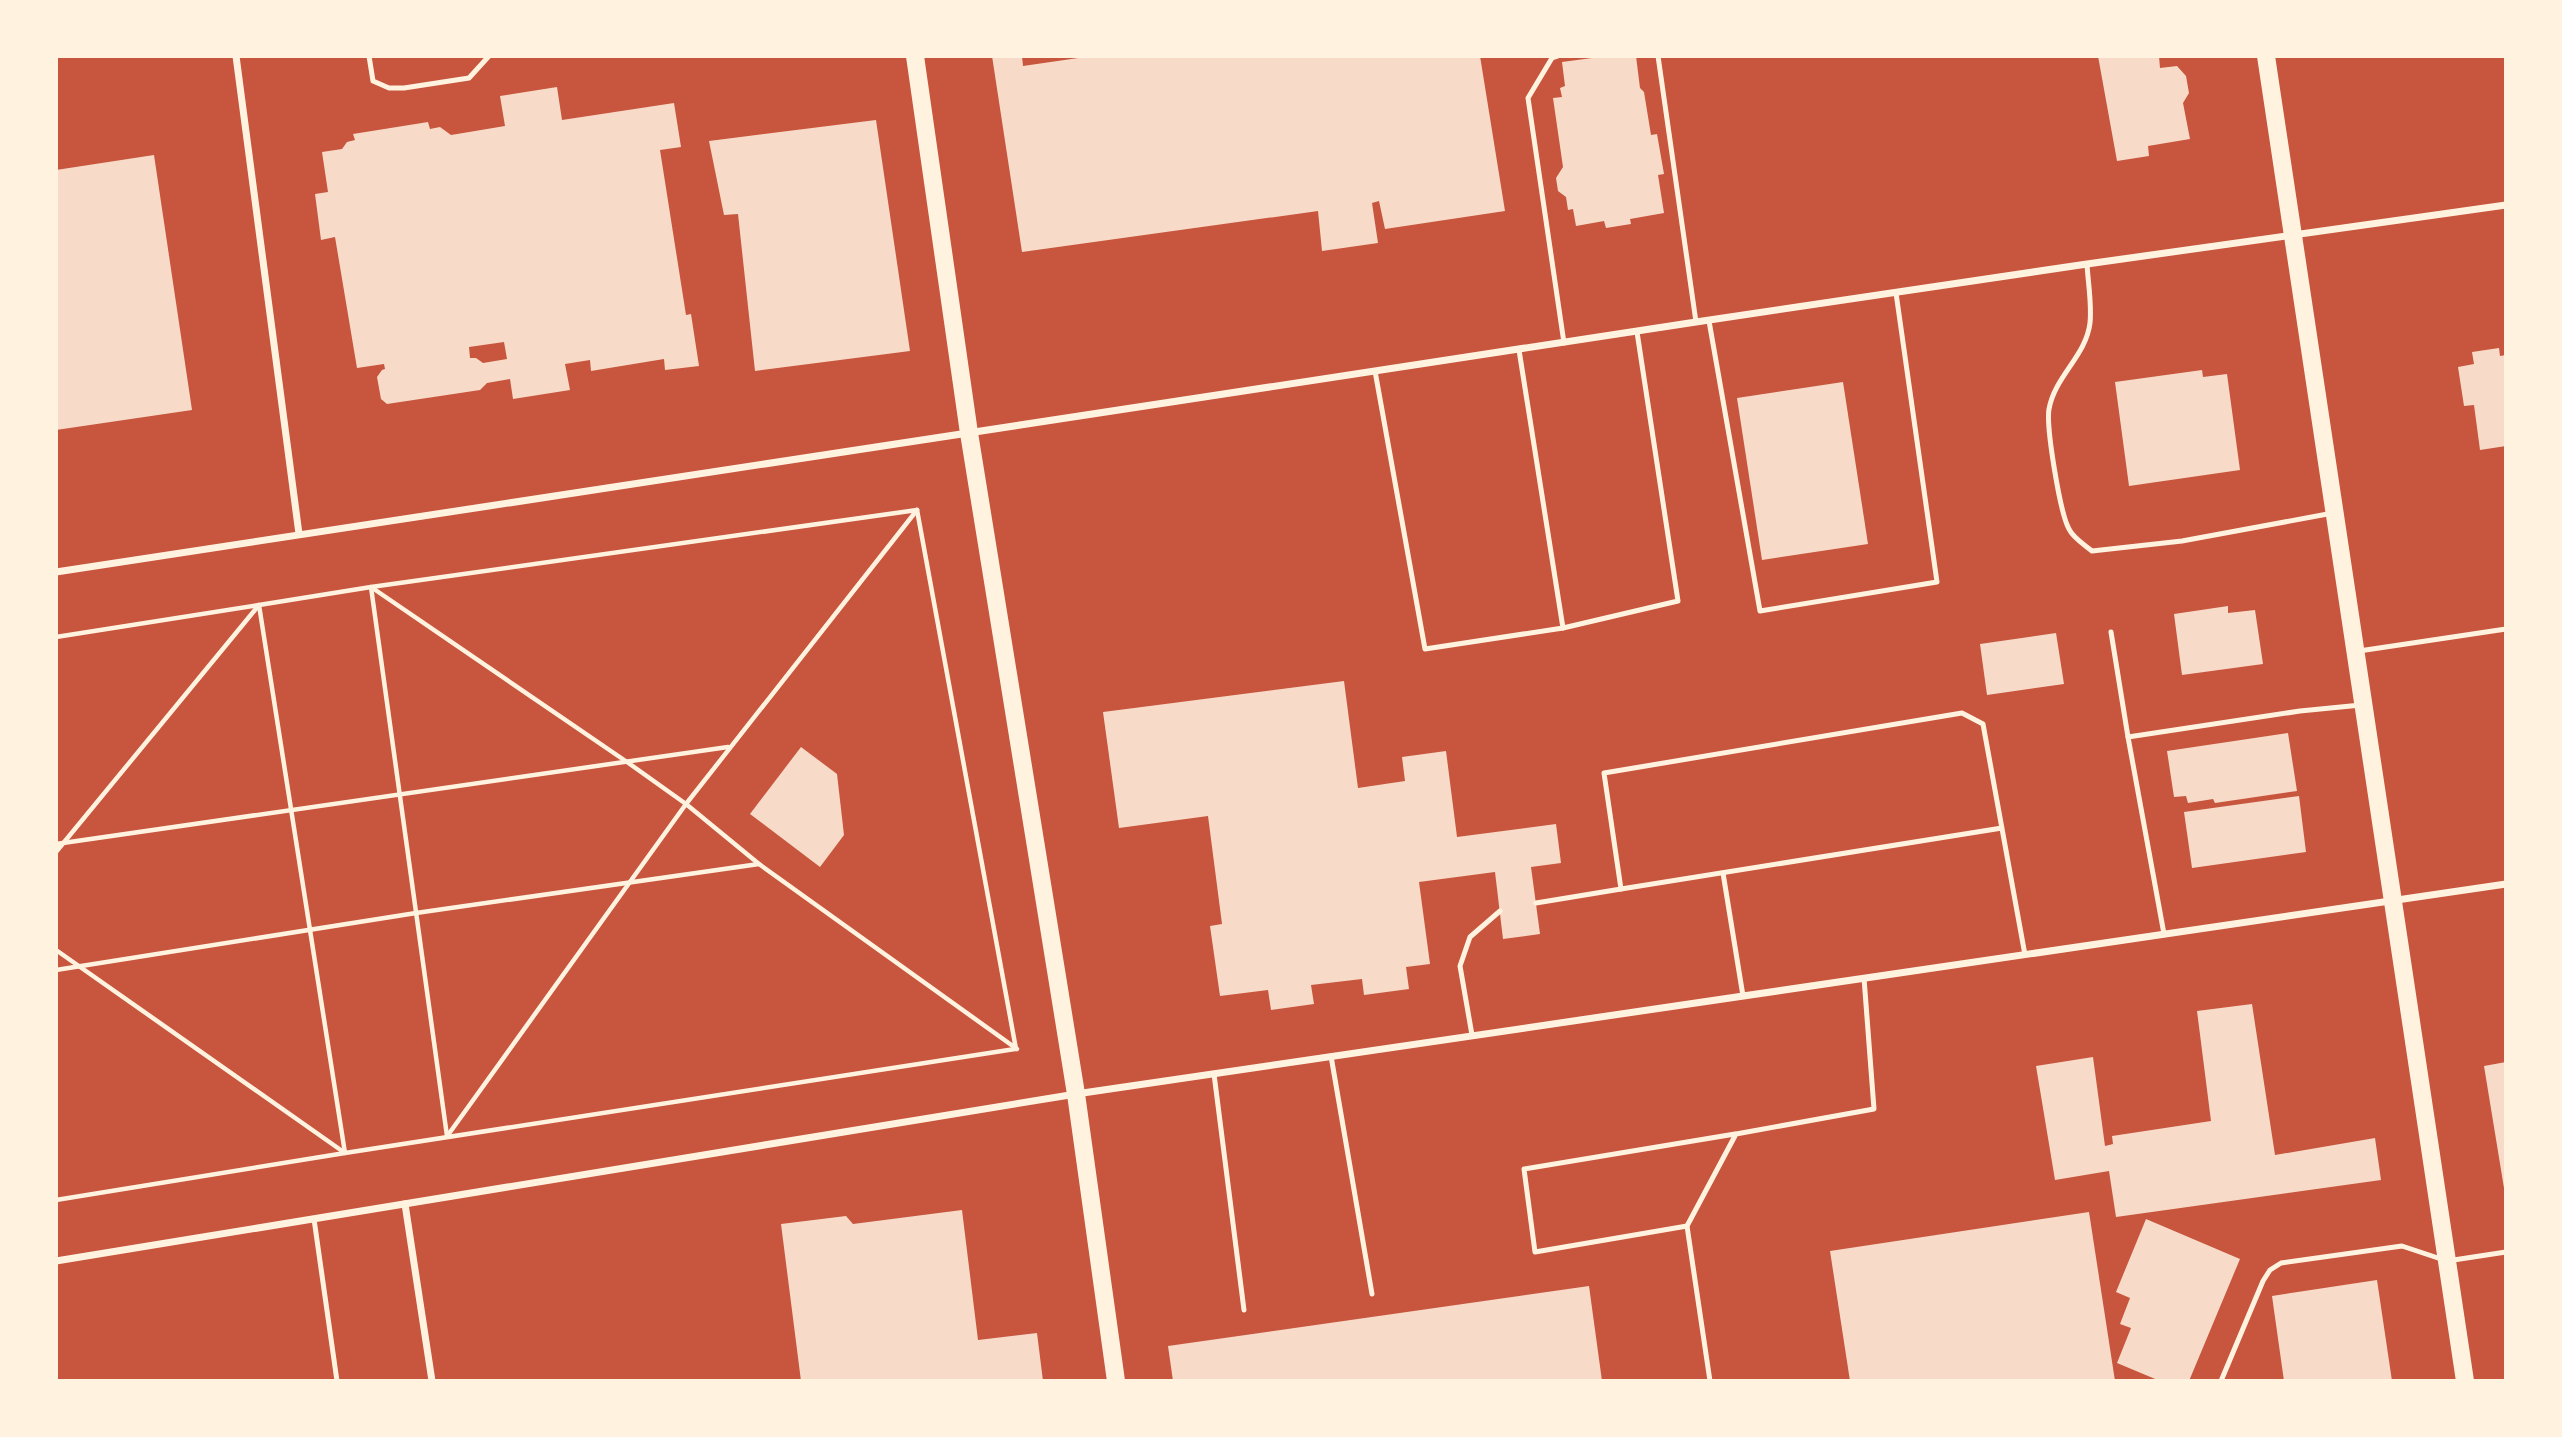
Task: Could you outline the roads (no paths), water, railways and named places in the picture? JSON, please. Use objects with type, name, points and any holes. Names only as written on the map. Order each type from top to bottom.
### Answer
[{"type":"main road","points":[[915,56],[969,433],[1076,1094],[1116,1381]]},
{"type":"main road","points":[[2266,56],[2465,1381]]},
{"type":"street","points":[[236,56],[299,534]]},
{"type":"street","points":[[56,572],[1696,322],[2506,205]]},
{"type":"street","points":[[56,1261],[1076,1094],[2506,884]]},
{"type":"street","points":[[405,1204],[432,1381]]},
{"type":"lane","points":[[369,56],[373,81],[390,88],[469,78],[489,56]]},
{"type":"lane","points":[[1558,56],[1552,58],[1528,98],[1564,343]]},
{"type":"lane","points":[[1658,56],[1696,322]]},
{"type":"lane","points":[[2087,264],[2090,322],[2087,336],[2083,348],[2060,382],[2049,409],[2055,481],[2069,531],[2092,551],[2182,541],[2336,513]]},
{"type":"lane","points":[[1709,321],[1760,611],[1937,582],[1896,293]]},
{"type":"lane","points":[[1375,371],[1425,649],[1563,628],[1678,601],[1637,332]]},
{"type":"lane","points":[[1519,350],[1563,628]]},
{"type":"lane","points":[[2356,651],[2506,629]]},
{"type":"lane","points":[[2111,632],[2164,934]]},
{"type":"lane","points":[[2129,737],[2300,710],[2364,704]]},
{"type":"lane","points":[[1621,889],[1604,773],[1962,713],[1983,724],[2025,955]]},
{"type":"lane","points":[[1536,904],[2002,828]]},
{"type":"lane","points":[[1723,873],[1743,996]]},
{"type":"lane","points":[[1472,1035],[1461,966],[1470,937],[1500,911]]},
{"type":"lane","points":[[1687,1226],[1535,1252],[1524,1169],[1874,1109],[1864,978]]},
{"type":"lane","points":[[1331,1056],[1372,1294]]},
{"type":"lane","points":[[1214,1074],[1244,1310]]},
{"type":"lane","points":[[1710,1381],[1687,1226],[1736,1134]]},
{"type":"lane","points":[[314,1219],[337,1381]]},
{"type":"lane","points":[[2221,1381],[2263,1281],[2270,1270],[2281,1263],[2402,1246],[2447,1261],[2506,1252]]}]
